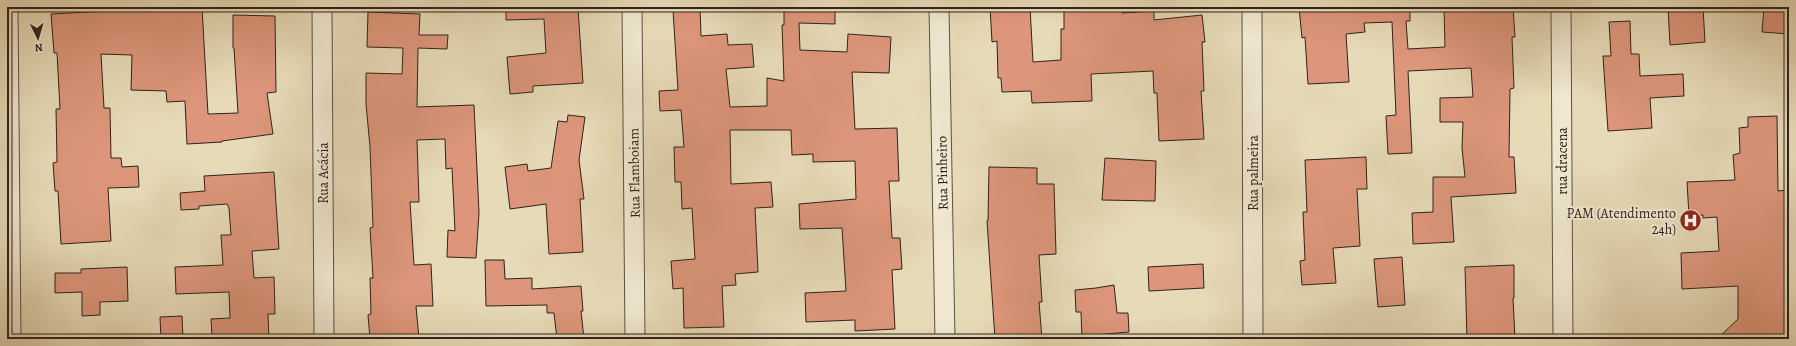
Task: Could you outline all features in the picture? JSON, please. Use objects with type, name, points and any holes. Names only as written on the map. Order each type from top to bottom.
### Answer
[{"type":"street","points":[[8,7],[11,339]]},
{"type":"street","name":"Rua Acácia","points":[[322,7],[324,339]]},
{"type":"street","name":"Rua Flamboiam","points":[[632,7],[635,339]]},
{"type":"street","name":"Rua Pinheiro","points":[[938,7],[944,339]]},
{"type":"street","name":"Rua palmeira","points":[[1252,7],[1253,339]]},
{"type":"street","name":"rua dracena","points":[[1561,7],[1563,339]]},
{"type":"building","points":[[124,7],[202,7],[208,114],[238,113],[233,48],[233,15],[275,16],[276,92],[267,93],[273,134],[222,142],[187,144],[185,101],[167,102],[166,91],[131,90],[132,55],[101,54],[104,108],[110,108],[111,158],[121,158],[122,167],[138,166],[139,187],[108,188],[111,241],[61,244],[58,191],[55,191],[53,163],[57,162],[56,109],[60,109],[57,53],[54,53],[51,14],[124,10]]},
{"type":"building","points":[[506,7],[550,7],[550,10],[578,8],[583,83],[533,86],[533,92],[510,94],[507,57],[546,53],[544,19],[506,20]]},
{"type":"building","points":[[679,7],[700,7],[701,36],[727,34],[728,45],[752,44],[754,67],[726,69],[730,107],[767,106],[767,78],[784,81],[782,25],[784,25],[784,7],[835,7],[835,24],[799,23],[800,50],[847,52],[848,34],[891,37],[889,73],[852,72],[855,129],[897,128],[899,181],[889,181],[892,238],[900,238],[902,269],[892,270],[895,329],[855,331],[855,320],[806,322],[805,293],[846,291],[842,228],[800,229],[799,204],[856,199],[855,161],[813,162],[813,154],[792,155],[791,130],[730,130],[731,184],[771,182],[773,207],[755,208],[758,272],[735,274],[736,285],[722,286],[724,327],[684,328],[683,288],[673,289],[671,261],[695,259],[692,208],[682,209],[681,182],[675,182],[674,147],[684,147],[681,110],[660,111],[659,91],[678,90],[673,10],[680,10]]},
{"type":"building","points":[[990,7],[1030,7],[1033,62],[1061,60],[1061,29],[1064,29],[1064,7],[1121,7],[1122,13],[1154,11],[1154,20],[1202,15],[1205,42],[1202,42],[1204,91],[1201,91],[1204,139],[1159,141],[1157,93],[1154,93],[1153,71],[1091,74],[1092,101],[1032,103],[1031,91],[1002,92],[1001,78],[998,78],[997,41],[992,42]]},
{"type":"building","points":[[1299,7],[1410,7],[1410,21],[1406,21],[1408,49],[1445,47],[1444,8],[1513,7],[1515,37],[1512,37],[1514,88],[1510,89],[1509,157],[1514,157],[1516,193],[1451,197],[1454,242],[1413,244],[1412,213],[1433,212],[1433,177],[1465,177],[1462,148],[1463,122],[1440,122],[1440,98],[1473,97],[1471,68],[1408,71],[1412,153],[1388,154],[1386,116],[1396,115],[1392,22],[1364,23],[1365,32],[1346,34],[1349,82],[1308,84],[1305,37],[1302,38]]},
{"type":"building","points":[[1668,7],[1703,7],[1705,42],[1670,45]]},
{"type":"building","points":[[1764,7],[1789,7],[1789,34],[1762,32]]},
{"type":"building","points":[[368,12],[420,14],[419,35],[448,35],[447,49],[418,48],[417,107],[474,105],[479,213],[476,258],[447,257],[448,230],[455,231],[452,168],[446,169],[445,139],[417,140],[419,202],[410,202],[414,265],[431,264],[433,306],[416,306],[419,339],[370,339],[368,315],[371,314],[370,278],[373,278],[370,228],[373,227],[370,147],[366,104],[366,73],[402,74],[403,48],[367,47]]},
{"type":"building","points":[[1630,21],[1631,54],[1639,54],[1640,76],[1683,74],[1684,96],[1650,98],[1652,128],[1608,131],[1603,56],[1611,56],[1609,22]]},
{"type":"building","points":[[568,115],[585,117],[579,160],[584,199],[580,199],[583,252],[549,254],[546,204],[510,209],[505,167],[527,164],[528,171],[551,168],[558,121],[567,122]]},
{"type":"building","points":[[1777,116],[1778,191],[1789,190],[1789,335],[1771,335],[1771,339],[1717,339],[1738,319],[1738,286],[1682,289],[1681,253],[1719,251],[1717,217],[1703,218],[1703,215],[1689,216],[1687,182],[1735,180],[1733,155],[1740,153],[1739,128],[1748,127],[1748,117]]},
{"type":"building","points":[[1366,157],[1367,189],[1357,189],[1360,246],[1333,248],[1336,283],[1302,285],[1300,261],[1305,260],[1303,212],[1307,212],[1305,160]]},
{"type":"building","points":[[1105,158],[1156,161],[1155,201],[1102,200]]},
{"type":"building","points":[[989,167],[1037,168],[1037,184],[1054,184],[1056,254],[1039,255],[1042,302],[1039,302],[1042,339],[995,339],[987,221]]},
{"type":"building","points":[[274,172],[279,249],[252,251],[254,278],[274,277],[275,314],[268,314],[269,339],[218,339],[218,336],[212,336],[211,319],[230,318],[229,292],[176,294],[175,267],[223,265],[221,235],[231,235],[229,208],[227,204],[199,206],[199,209],[181,210],[180,193],[205,191],[204,176]]},
{"type":"building","points":[[1402,257],[1405,305],[1378,307],[1374,259]]},
{"type":"building","points":[[485,260],[504,260],[505,279],[532,278],[532,289],[581,286],[583,311],[581,311],[584,339],[557,339],[554,313],[547,313],[547,305],[486,306]]},
{"type":"building","points":[[1203,264],[1204,288],[1149,291],[1148,267]]},
{"type":"building","points":[[1514,265],[1513,298],[1515,339],[1467,339],[1465,267]]},
{"type":"building","points":[[127,267],[128,301],[100,302],[100,315],[82,316],[82,292],[55,293],[55,273],[81,273],[81,269]]},
{"type":"building","points":[[1114,285],[1117,313],[1128,313],[1129,332],[1095,335],[1095,339],[1082,339],[1081,312],[1076,312],[1075,290]]},
{"type":"building","points":[[182,316],[183,339],[161,339],[160,317]]},
{"type":"place","name":"PAM (Atendimento 24h)","points":[[1691,221]]}]
